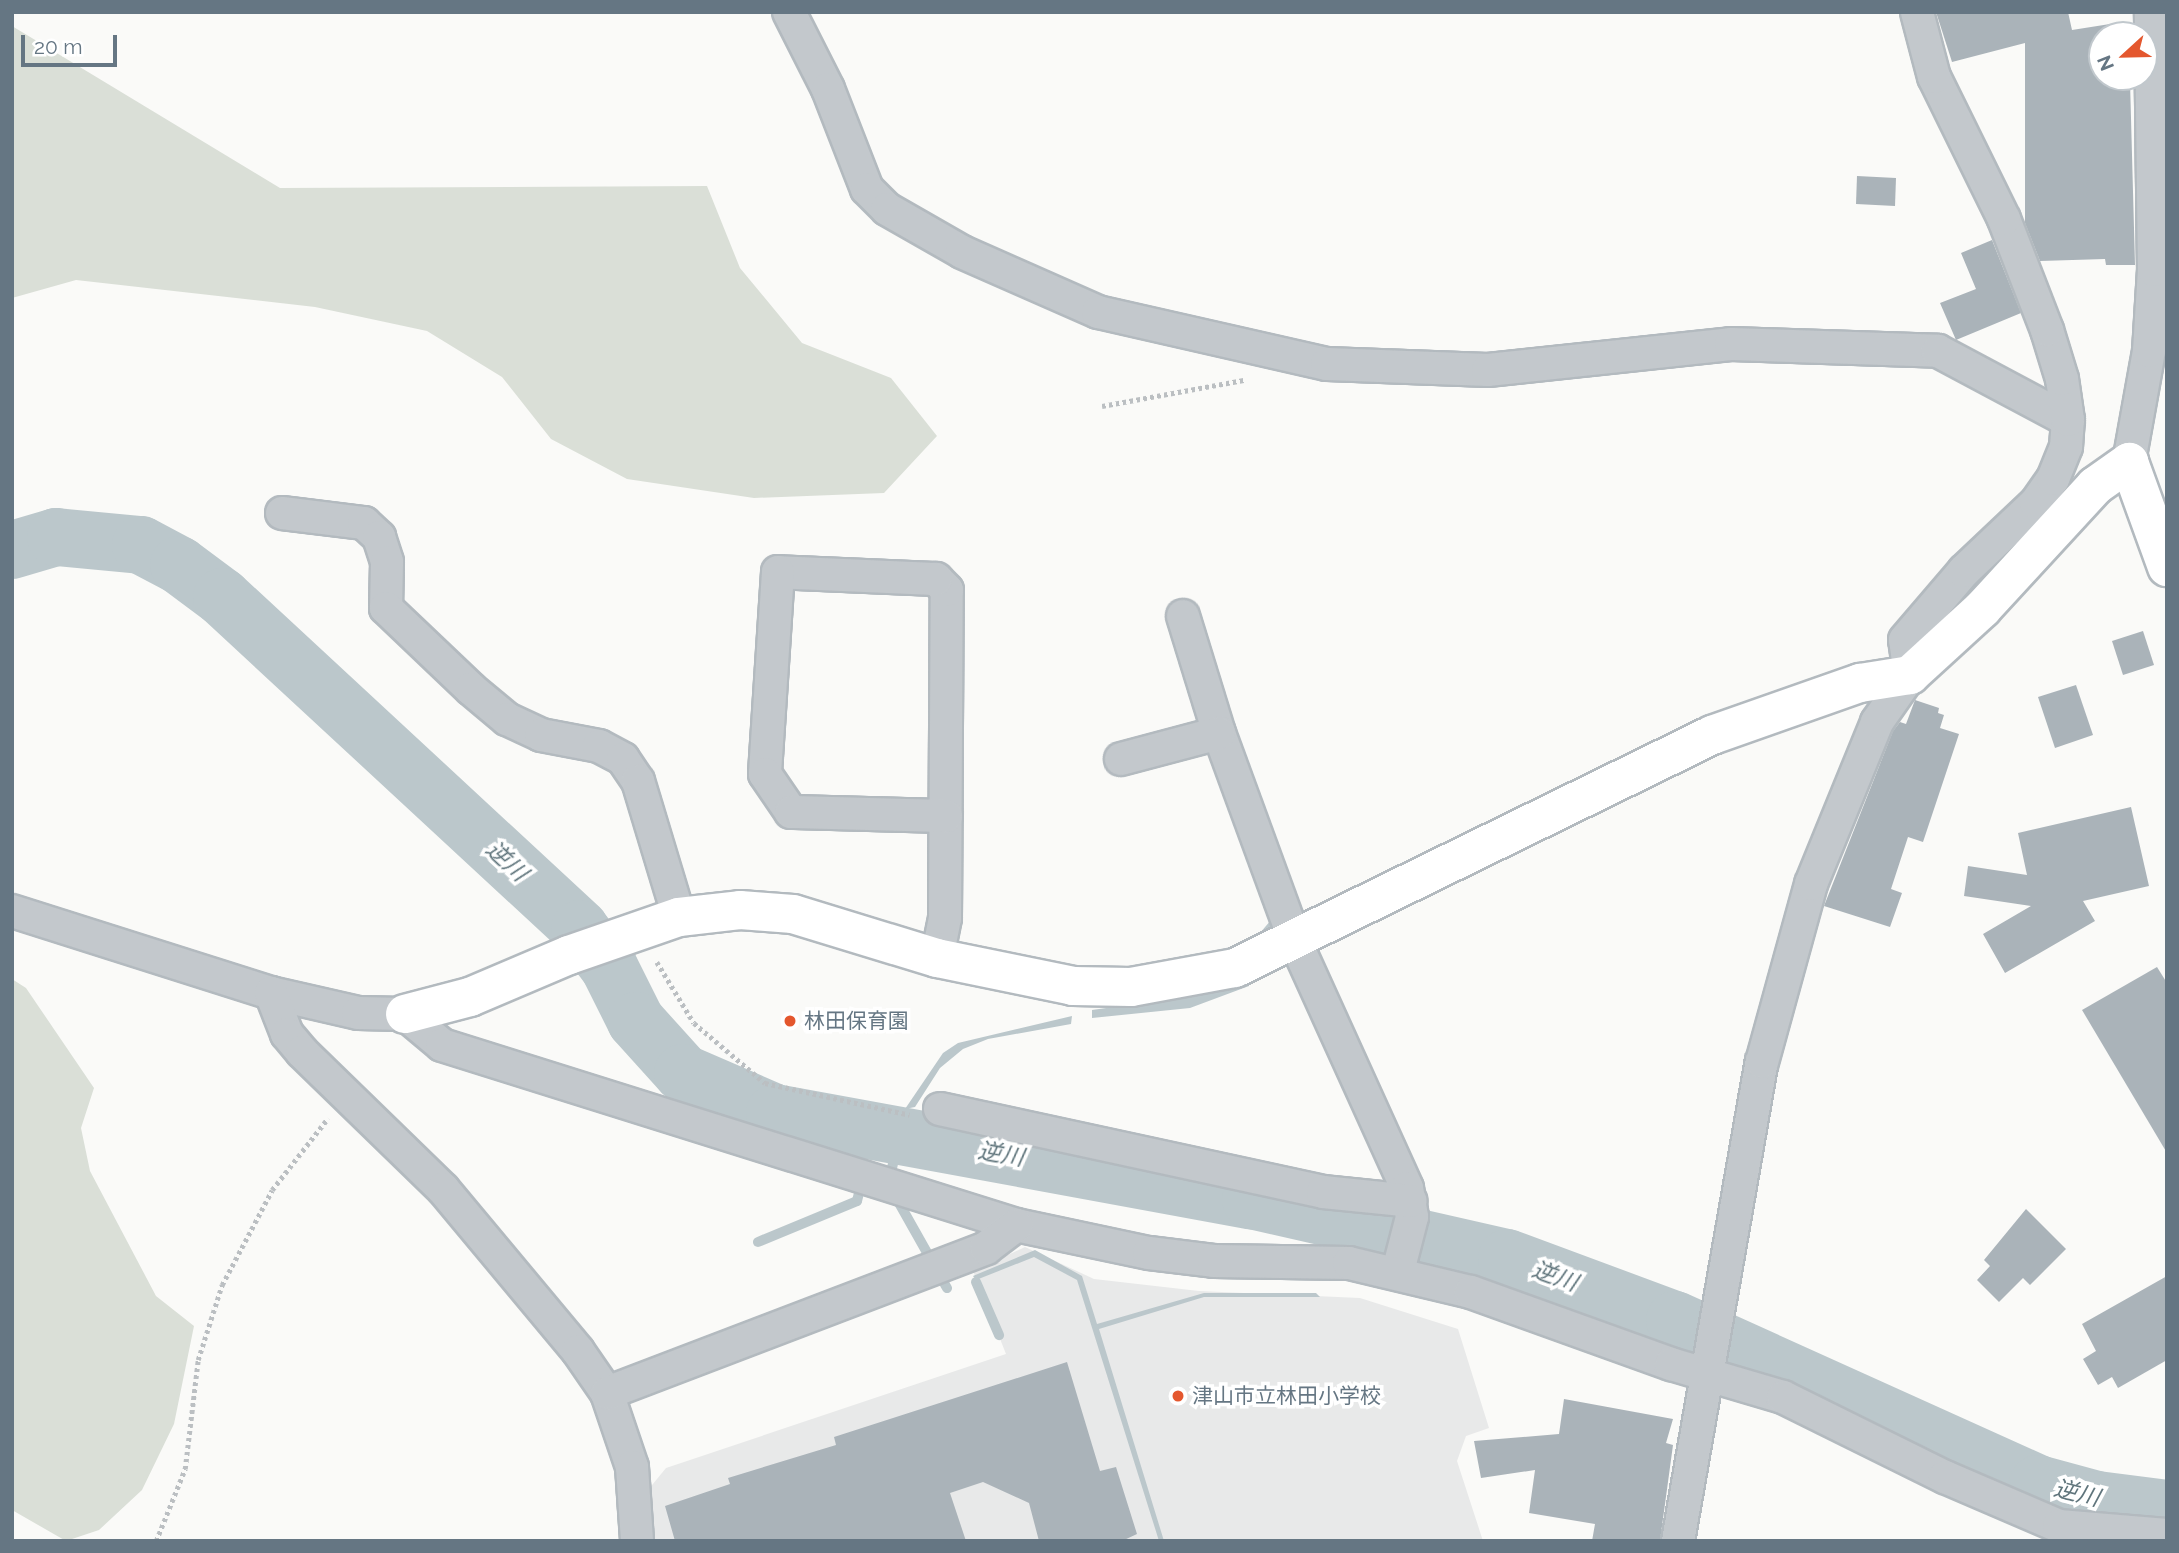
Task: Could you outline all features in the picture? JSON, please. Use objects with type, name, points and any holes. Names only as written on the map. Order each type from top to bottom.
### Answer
[{"type":"street","points":[[789,12],[828,89],[867,189],[887,209],[962,252],[1097,312],[1327,364],[1488,370],[1731,344],[1938,351],[2068,419]]},
{"type":"street","points":[[1910,675],[1905,640],[1964,571],[2036,502],[2053,478],[2066,447],[2068,419],[2062,379],[2047,330],[2004,219],[1934,76],[1917,12]]},
{"type":"street","points":[[2151,12],[2158,347],[2129,462],[2167,567]]},
{"type":"street","points":[[1678,1541],[1762,1062],[1811,884],[1877,722],[1910,675],[1982,609],[2095,486],[2129,462]]},
{"type":"street","points":[[282,513],[364,523],[379,537],[387,562],[386,608],[471,689],[507,719],[541,735],[599,746],[623,759],[638,781],[653,925]]},
{"type":"street","points":[[937,958],[945,918],[946,816],[947,590],[936,579],[778,572],[765,774],[791,812],[946,816]]},
{"type":"street","points":[[1183,616],[1219,733],[1406,1234]]},
{"type":"street","points":[[12,911],[271,993],[358,1013],[405,1014],[470,997],[569,955],[653,925],[740,910],[793,914],[937,958],[1073,986],[1131,987],[1235,968],[1712,735],[1860,683],[1910,675]]},
{"type":"street","points":[[1121,759],[1219,733]]},
{"type":"street","points":[[271,993],[287,1034],[345,1095],[443,1189],[578,1351],[607,1393],[632,1467],[637,1541]]},
{"type":"street","points":[[405,1014],[442,1045],[1016,1225],[1149,1253],[1214,1261],[1349,1263],[1406,1234]]},
{"type":"street","points":[[940,1109],[1323,1192],[1406,1234],[1471,1292],[1708,1366],[1783,1397],[1945,1478],[2059,1526],[2167,1535]]},
{"type":"street","points":[[607,1393],[986,1248],[1016,1225]]},
{"type":"path","points":[[1102,406],[1248,379]]},
{"type":"path","points":[[653,925],[663,980],[694,1024],[765,1083],[923,1118],[940,1109]]},
{"type":"path","points":[[156,1541],[186,1469],[198,1360],[222,1285],[272,1190],[345,1095]]},
{"type":"shaded area","points":[[12,26],[280,188],[707,186],[740,268],[802,343],[891,378],[937,436],[884,493],[754,498],[627,479],[551,439],[502,377],[427,331],[315,307],[76,280],[12,298]]},
{"type":"shaded area","points":[[1246,978],[1249,986],[1190,1008],[1092,1018],[1092,1010],[1191,996]]},
{"type":"shaded area","points":[[12,979],[26,988],[94,1088],[81,1128],[90,1171],[156,1296],[194,1326],[174,1424],[142,1490],[99,1530],[66,1541],[12,1510]]},
{"type":"shaded area","points":[[1072,1016],[1071,1024],[988,1039],[963,1049],[940,1068],[915,1107],[905,1109],[943,1053],[958,1043]]},
{"type":"shaded area","name":"津山市立林田小学校","points":[[1025,1247],[1094,1279],[1199,1291],[1360,1298],[1458,1329],[1489,1428],[1466,1436],[1457,1461],[1483,1541],[651,1541],[648,1490],[666,1468],[1006,1354],[973,1271]]},
{"type":"shaded area","points":[[1035,1250],[1082,1276],[1097,1324],[1204,1293],[1316,1293],[1320,1297],[1204,1297],[1099,1329],[1164,1541],[1159,1541],[1077,1280],[1034,1257],[976,1280],[973,1276]]},
{"type":"building","points":[[1936,12],[2068,12],[2072,30],[2088,27],[2088,91],[2130,91],[2135,265],[2106,265],[2105,259],[2040,261],[2025,223],[2025,43],[1952,62]]},
{"type":"building","points":[[1857,176],[1896,178],[1895,206],[1856,204]]},
{"type":"building","points":[[1992,240],[2021,313],[1956,340],[1940,303],[1976,289],[1961,253]]},
{"type":"building","points":[[2143,631],[2154,665],[2123,675],[2112,641]]},
{"type":"building","points":[[2076,685],[2093,735],[2055,748],[2038,697]]},
{"type":"building","points":[[1915,700],[1939,708],[1938,713],[1944,715],[1940,728],[1959,734],[1923,842],[1908,837],[1891,889],[1902,893],[1890,927],[1824,906],[1893,731],[1900,722],[1906,724]]},
{"type":"building","points":[[2131,807],[2149,886],[2083,901],[2095,921],[2005,973],[1983,934],[2031,906],[1964,896],[1968,866],[2027,875],[2018,833]]},
{"type":"building","points":[[2157,967],[2167,983],[2167,1153],[2082,1010]]},
{"type":"building","points":[[2026,1209],[2066,1249],[2030,1285],[2023,1278],[1999,1302],[1977,1280],[1990,1266],[1984,1260]]},
{"type":"building","points":[[2167,1276],[2167,1360],[2118,1388],[2112,1377],[2098,1385],[2083,1359],[2096,1351],[2082,1324]]},
{"type":"building","points":[[1067,1362],[1100,1471],[1116,1467],[1137,1534],[1122,1541],[1039,1541],[1029,1503],[983,1482],[950,1493],[966,1541],[675,1541],[665,1506],[730,1484],[728,1478],[836,1445],[834,1437]]},
{"type":"building","points":[[1564,1399],[1673,1419],[1666,1443],[1673,1445],[1660,1541],[1592,1541],[1595,1524],[1529,1513],[1535,1470],[1481,1478],[1474,1441],[1559,1434]]},
{"type":"waterway","name":"逆川","points":[[12,550],[56,537],[141,545],[179,565],[222,597],[580,929],[609,967],[636,1021],[683,1073],[775,1113],[1251,1200],[1507,1258],[1675,1320],[2038,1484],[2097,1500],[2167,1509]]},
{"type":"waterway","points":[[1259,942],[1274,924]]},
{"type":"waterway","points":[[892,1168],[902,1125]]},
{"type":"waterway","points":[[758,1242],[857,1201],[860,1189]]},
{"type":"waterway","points":[[894,1194],[947,1288]]},
{"type":"waterway","points":[[976,1282],[999,1335]]},
{"type":"place","name":"林田保育園","points":[[790,1021]]},
{"type":"place","name":"津山市立林田小学校","points":[[1178,1396]]}]
